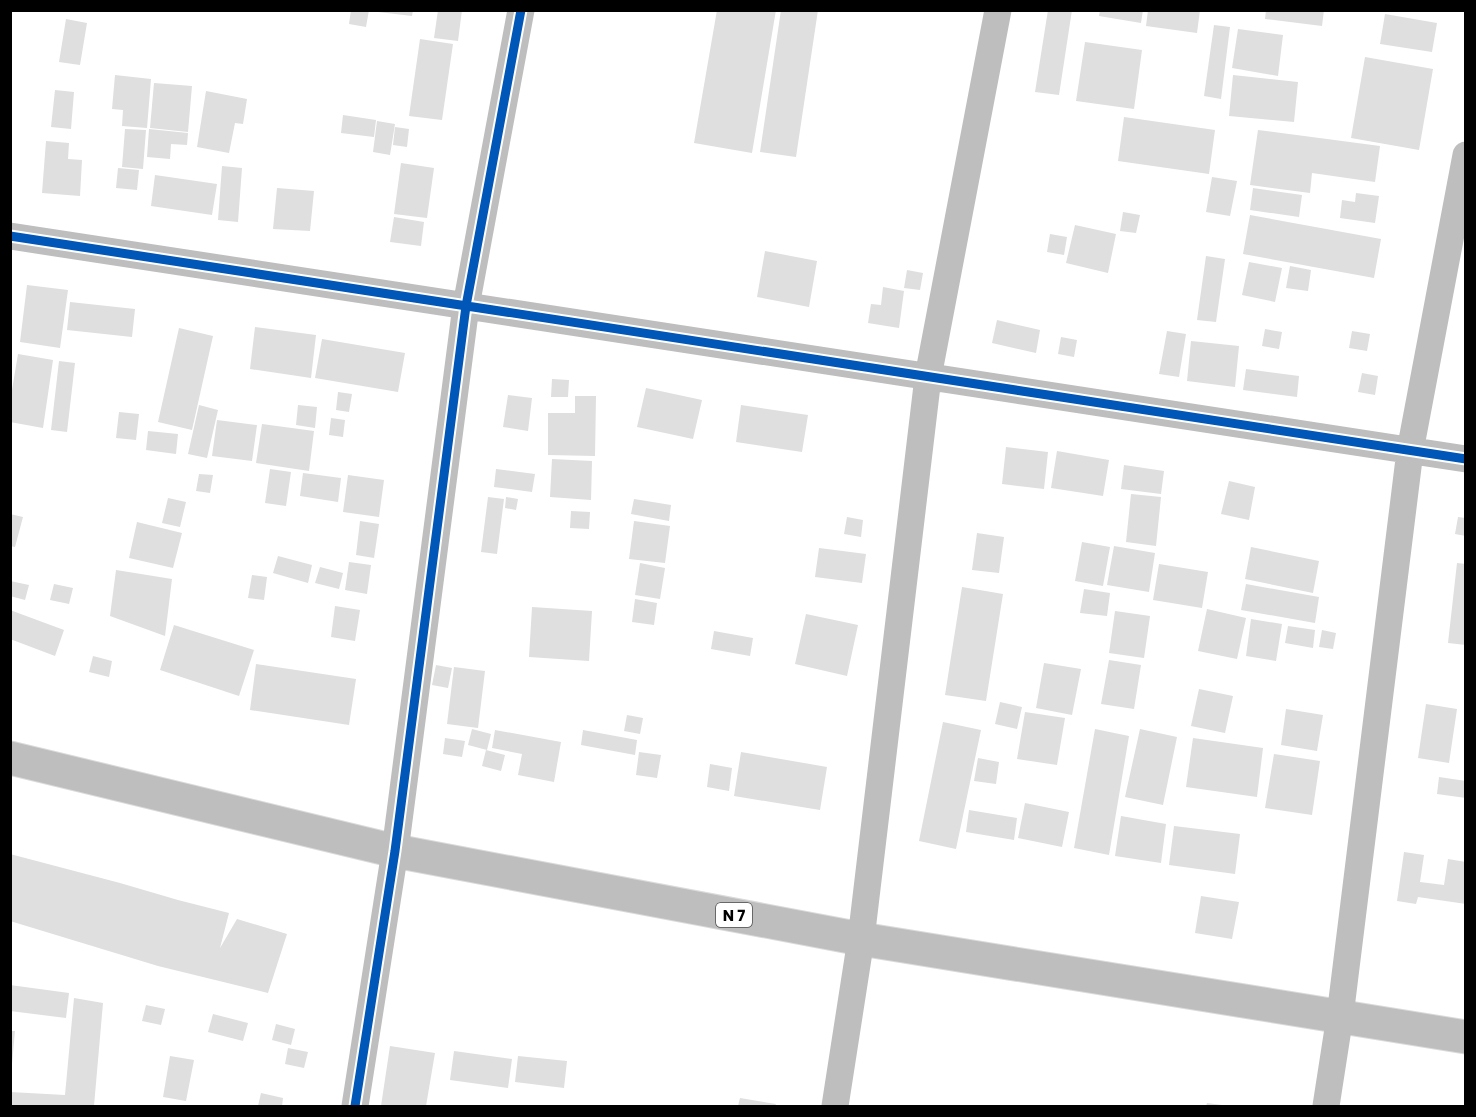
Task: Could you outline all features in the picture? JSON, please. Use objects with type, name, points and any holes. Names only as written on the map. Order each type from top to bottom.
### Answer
[{"type":"highway","name":"N 7","points":[[10,758],[395,852],[861,939],[1466,1037]]},
{"type":"street","points":[[355,1107],[395,852],[465,306],[521,10]]},
{"type":"street","points":[[835,1107],[861,939],[927,377],[998,10]]},
{"type":"street","points":[[1326,1107],[1340,1016],[1410,452],[1466,155]]},
{"type":"street","points":[[10,236],[1466,459]]},
{"type":"building","points":[[351,10],[369,10],[366,27],[349,24]]},
{"type":"building","points":[[379,10],[413,10],[412,16],[378,12]]},
{"type":"building","points":[[438,10],[462,10],[458,41],[434,38]]},
{"type":"building","points":[[717,10],[776,10],[752,153],[694,143]]},
{"type":"building","points":[[781,10],[818,10],[796,157],[760,152]]},
{"type":"building","points":[[1048,10],[1072,10],[1059,95],[1035,92]]},
{"type":"building","points":[[1100,10],[1143,10],[1141,23],[1099,16]]},
{"type":"building","points":[[1148,10],[1200,10],[1197,33],[1146,26]]},
{"type":"building","points":[[1266,10],[1324,10],[1322,26],[1265,19]]},
{"type":"building","points":[[1385,14],[1437,23],[1432,52],[1380,44]]},
{"type":"building","points":[[66,19],[87,23],[80,65],[59,62]]},
{"type":"building","points":[[1214,25],[1230,27],[1221,99],[1204,96]]},
{"type":"building","points":[[1238,29],[1283,35],[1278,76],[1232,68]]},
{"type":"building","points":[[420,39],[453,44],[442,120],[409,116]]},
{"type":"building","points":[[1085,42],[1142,50],[1134,109],[1076,101]]},
{"type":"building","points":[[1365,57],[1433,69],[1419,150],[1351,138]]},
{"type":"building","points":[[115,75],[151,79],[147,128],[122,126],[123,110],[112,109]]},
{"type":"building","points":[[1233,75],[1298,82],[1294,122],[1229,116]]},
{"type":"building","points":[[154,83],[192,86],[188,132],[150,128]]},
{"type":"building","points":[[55,90],[74,92],[71,129],[51,127]]},
{"type":"building","points":[[206,91],[247,99],[243,124],[235,123],[229,153],[197,147]]},
{"type":"building","points":[[343,115],[376,120],[374,137],[341,133]]},
{"type":"building","points":[[1124,117],[1215,130],[1209,174],[1118,161]]},
{"type":"building","points":[[377,121],[395,124],[390,155],[373,152]]},
{"type":"building","points":[[395,127],[409,129],[407,147],[393,145]]},
{"type":"building","points":[[125,129],[146,130],[143,169],[122,167]]},
{"type":"building","points":[[149,129],[188,133],[187,145],[171,144],[170,159],[147,157]]},
{"type":"building","points":[[1258,130],[1380,146],[1375,182],[1312,173],[1310,193],[1250,185]]},
{"type":"building","points":[[46,141],[69,143],[68,159],[82,160],[80,196],[42,193]]},
{"type":"building","points":[[401,163],[434,168],[427,218],[394,214]]},
{"type":"building","points":[[222,166],[242,168],[238,222],[218,220]]},
{"type":"building","points":[[118,168],[139,170],[137,190],[116,188]]},
{"type":"building","points":[[155,175],[217,184],[212,215],[151,206]]},
{"type":"building","points":[[1212,177],[1237,181],[1230,216],[1206,212]]},
{"type":"building","points":[[277,188],[314,191],[310,231],[273,229]]},
{"type":"building","points":[[1253,188],[1302,195],[1299,217],[1250,210]]},
{"type":"building","points":[[1356,193],[1379,196],[1375,223],[1340,218],[1342,200],[1355,202]]},
{"type":"building","points":[[1123,212],[1140,215],[1136,233],[1120,231]]},
{"type":"building","points":[[1250,215],[1381,239],[1374,278],[1243,254]]},
{"type":"building","points":[[394,217],[424,222],[421,246],[390,242]]},
{"type":"building","points":[[1075,225],[1116,234],[1108,273],[1066,263]]},
{"type":"building","points":[[1050,234],[1067,237],[1064,255],[1047,252]]},
{"type":"building","points":[[765,251],[817,261],[809,307],[757,297]]},
{"type":"building","points":[[1206,256],[1225,259],[1216,322],[1197,320]]},
{"type":"building","points":[[1249,262],[1282,268],[1275,302],[1242,295]]},
{"type":"building","points":[[1290,266],[1311,270],[1308,291],[1286,288]]},
{"type":"building","points":[[907,270],[923,273],[920,290],[904,288]]},
{"type":"building","points":[[27,285],[68,290],[60,348],[20,342]]},
{"type":"building","points":[[883,287],[904,291],[899,328],[868,323],[871,304],[881,305]]},
{"type":"building","points":[[70,302],[135,309],[132,337],[67,330]]},
{"type":"building","points":[[997,320],[1040,330],[1036,353],[992,343]]},
{"type":"building","points":[[255,327],[316,335],[311,378],[250,369]]},
{"type":"building","points":[[179,328],[213,336],[192,430],[158,422]]},
{"type":"building","points":[[1265,329],[1282,332],[1279,349],[1262,346]]},
{"type":"building","points":[[1167,331],[1186,334],[1179,377],[1159,374]]},
{"type":"building","points":[[1352,331],[1370,334],[1367,351],[1349,348]]},
{"type":"building","points":[[1061,337],[1077,340],[1074,357],[1058,354]]},
{"type":"building","points":[[322,339],[405,353],[398,392],[315,378]]},
{"type":"building","points":[[1191,341],[1239,346],[1235,387],[1187,381]]},
{"type":"building","points":[[18,354],[53,360],[43,428],[10,422],[10,402]]},
{"type":"building","points":[[59,361],[75,363],[67,432],[51,430]]},
{"type":"building","points":[[1246,369],[1299,376],[1297,397],[1243,390]]},
{"type":"building","points":[[1362,373],[1378,376],[1375,395],[1358,392]]},
{"type":"building","points":[[552,379],[569,380],[568,397],[551,397]]},
{"type":"building","points":[[646,388],[702,400],[693,439],[637,427]]},
{"type":"building","points":[[338,392],[352,394],[349,412],[336,410]]},
{"type":"building","points":[[508,395],[532,398],[528,431],[503,427]]},
{"type":"building","points":[[575,396],[596,396],[595,456],[548,455],[548,413],[575,413]]},
{"type":"building","points":[[199,405],[218,410],[207,458],[188,454]]},
{"type":"building","points":[[298,405],[317,407],[315,428],[296,425]]},
{"type":"building","points":[[741,405],[808,415],[802,452],[736,442]]},
{"type":"building","points":[[119,412],[139,414],[136,440],[116,438]]},
{"type":"building","points":[[331,418],[345,420],[343,437],[329,435]]},
{"type":"building","points":[[217,420],[257,425],[252,461],[212,456]]},
{"type":"building","points":[[262,424],[314,431],[309,471],[256,463]]},
{"type":"building","points":[[148,431],[178,434],[176,454],[146,450]]},
{"type":"building","points":[[1006,447],[1048,452],[1044,489],[1002,484]]},
{"type":"building","points":[[1057,451],[1109,460],[1103,496],[1051,488]]},
{"type":"building","points":[[552,459],[592,461],[591,500],[550,497]]},
{"type":"building","points":[[1124,465],[1164,471],[1161,494],[1121,489]]},
{"type":"building","points":[[270,469],[291,472],[286,506],[265,503]]},
{"type":"building","points":[[496,469],[535,474],[532,492],[494,487]]},
{"type":"building","points":[[303,473],[341,478],[338,502],[300,496]]},
{"type":"building","points":[[199,474],[213,475],[210,493],[196,491]]},
{"type":"building","points":[[348,475],[384,480],[379,517],[343,512]]},
{"type":"building","points":[[1229,481],[1255,487],[1249,520],[1221,514]]},
{"type":"building","points":[[1131,494],[1161,497],[1156,546],[1126,542]]},
{"type":"building","points":[[488,497],[504,499],[497,554],[481,552]]},
{"type":"building","points":[[506,497],[518,499],[516,510],[505,508]]},
{"type":"building","points":[[168,498],[186,502],[180,527],[162,523]]},
{"type":"building","points":[[634,499],[671,505],[669,521],[631,514]]},
{"type":"building","points":[[571,511],[590,512],[589,529],[570,528]]},
{"type":"building","points":[[10,514],[23,517],[15,547],[10,546]]},
{"type":"building","points":[[847,517],[863,520],[861,537],[844,534]]},
{"type":"building","points":[[1458,517],[1466,518],[1466,536],[1455,534]]},
{"type":"building","points":[[360,521],[379,524],[374,558],[356,555]]},
{"type":"building","points":[[634,521],[670,526],[665,563],[629,559]]},
{"type":"building","points":[[137,522],[182,533],[173,568],[129,558]]},
{"type":"building","points":[[977,533],[1004,537],[999,573],[972,570]]},
{"type":"building","points":[[1082,542],[1110,547],[1103,586],[1075,581]]},
{"type":"building","points":[[1114,546],[1155,553],[1149,592],[1107,585]]},
{"type":"building","points":[[1251,547],[1319,561],[1313,593],[1245,579]]},
{"type":"building","points":[[819,548],[866,554],[862,583],[815,577]]},
{"type":"building","points":[[278,556],[312,565],[308,583],[273,573]]},
{"type":"building","points":[[349,562],[371,565],[367,594],[345,590]]},
{"type":"building","points":[[640,563],[665,568],[660,599],[635,595]]},
{"type":"building","points":[[1457,563],[1466,564],[1466,645],[1448,643]]},
{"type":"building","points":[[1159,564],[1208,572],[1202,608],[1153,600]]},
{"type":"building","points":[[320,567],[343,573],[339,589],[315,583]]},
{"type":"building","points":[[116,570],[172,579],[165,636],[110,616]]},
{"type":"building","points":[[252,575],[267,577],[264,600],[248,598]]},
{"type":"building","points":[[10,581],[29,585],[25,600],[10,596]]},
{"type":"building","points":[[54,584],[73,588],[69,604],[50,600]]},
{"type":"building","points":[[1246,584],[1319,597],[1315,623],[1241,610]]},
{"type":"building","points":[[962,587],[1003,594],[986,701],[945,695]]},
{"type":"building","points":[[1084,589],[1110,593],[1107,616],[1080,613]]},
{"type":"building","points":[[635,599],[657,603],[654,625],[632,622]]},
{"type":"building","points":[[335,606],[360,610],[355,641],[331,637]]},
{"type":"building","points":[[532,607],[592,611],[589,661],[529,657]]},
{"type":"building","points":[[1207,609],[1246,618],[1237,659],[1198,651]]},
{"type":"building","points":[[10,610],[64,630],[55,656],[10,639]]},
{"type":"building","points":[[1115,611],[1150,616],[1144,658],[1109,653]]},
{"type":"building","points":[[806,614],[858,625],[847,676],[795,664]]},
{"type":"building","points":[[1251,619],[1282,624],[1276,661],[1246,656]]},
{"type":"building","points":[[174,625],[254,650],[239,696],[160,670]]},
{"type":"building","points":[[1288,626],[1315,630],[1313,648],[1285,643]]},
{"type":"building","points":[[1322,630],[1336,633],[1333,649],[1319,647]]},
{"type":"building","points":[[714,631],[753,638],[750,656],[711,649]]},
{"type":"building","points":[[93,656],[112,661],[109,677],[89,672]]},
{"type":"building","points":[[1109,660],[1141,665],[1134,709],[1101,704]]},
{"type":"building","points":[[1044,663],[1081,669],[1072,715],[1036,708]]},
{"type":"building","points":[[256,664],[356,679],[349,725],[250,710]]},
{"type":"building","points":[[436,665],[452,668],[448,688],[432,685]]},
{"type":"building","points":[[454,667],[485,671],[478,728],[447,724]]},
{"type":"building","points":[[1199,689],[1233,696],[1225,733],[1191,726]]},
{"type":"building","points":[[1000,702],[1022,707],[1017,729],[995,724]]},
{"type":"building","points":[[1426,704],[1457,709],[1449,763],[1418,758]]},
{"type":"building","points":[[1286,709],[1323,715],[1317,751],[1281,745]]},
{"type":"building","points":[[1025,712],[1065,718],[1057,765],[1017,759]]},
{"type":"building","points":[[627,715],[643,718],[640,734],[624,731]]},
{"type":"building","points":[[943,722],[981,730],[956,849],[919,841]]},
{"type":"building","points":[[472,729],[491,734],[487,750],[468,745]]},
{"type":"building","points":[[1095,729],[1129,736],[1109,855],[1074,848]]},
{"type":"building","points":[[1140,729],[1177,737],[1163,805],[1125,797]]},
{"type":"building","points":[[495,730],[561,742],[554,782],[518,775],[522,754],[492,748]]},
{"type":"building","points":[[583,730],[637,740],[635,755],[581,745]]},
{"type":"building","points":[[445,738],[465,741],[462,757],[443,754]]},
{"type":"building","points":[[1193,738],[1263,748],[1257,797],[1186,787]]},
{"type":"building","points":[[486,750],[505,755],[501,771],[482,766]]},
{"type":"building","points":[[639,752],[661,755],[657,778],[636,775]]},
{"type":"building","points":[[741,752],[827,767],[820,810],[734,796]]},
{"type":"building","points":[[1274,754],[1320,761],[1312,815],[1265,808]]},
{"type":"building","points":[[978,758],[999,762],[996,784],[974,781]]},
{"type":"building","points":[[710,764],[732,768],[729,791],[707,787]]},
{"type":"building","points":[[1439,777],[1466,781],[1466,798],[1437,794]]},
{"type":"building","points":[[1025,803],[1069,812],[1062,847],[1018,838]]},
{"type":"building","points":[[969,810],[1017,818],[1014,840],[966,832]]},
{"type":"building","points":[[1121,816],[1166,824],[1161,863],[1115,856]]},
{"type":"building","points":[[1174,826],[1240,834],[1235,874],[1169,865]]},
{"type":"building","points":[[1404,852],[1424,855],[1420,882],[1444,885],[1448,859],[1466,862],[1466,904],[1418,897],[1416,904],[1397,901]]},
{"type":"building","points":[[10,854],[229,913],[220,948],[237,919],[287,934],[268,993],[158,966],[10,921]]},
{"type":"building","points":[[1201,896],[1239,902],[1232,939],[1195,933]]},
{"type":"building","points":[[10,985],[69,993],[66,1018],[10,1011]]},
{"type":"building","points":[[74,998],[103,1003],[94,1106],[10,1106],[10,1092],[65,1095]]},
{"type":"building","points":[[146,1005],[165,1009],[161,1025],[142,1021]]},
{"type":"building","points":[[213,1014],[248,1023],[243,1041],[208,1032]]},
{"type":"building","points":[[276,1024],[295,1029],[291,1045],[272,1040]]},
{"type":"building","points":[[10,1031],[15,1031],[12,1064],[10,1064]]},
{"type":"building","points":[[390,1046],[435,1053],[426,1106],[381,1106]]},
{"type":"building","points":[[288,1048],[308,1052],[304,1068],[285,1064]]},
{"type":"building","points":[[454,1051],[512,1059],[508,1088],[450,1080]]},
{"type":"building","points":[[170,1056],[194,1060],[186,1101],[163,1097]]},
{"type":"building","points":[[518,1056],[567,1061],[564,1088],[515,1082]]},
{"type":"building","points":[[261,1093],[283,1098],[282,1106],[258,1106]]},
{"type":"building","points":[[740,1098],[776,1104],[775,1106],[738,1106]]},
{"type":"building","points":[[1207,1103],[1222,1105],[1222,1106],[1206,1106]]},
{"type":"cycle path","points":[[355,1106],[395,851],[466,306],[521,10]]},
{"type":"cycle path","points":[[10,236],[1466,459]]}]
